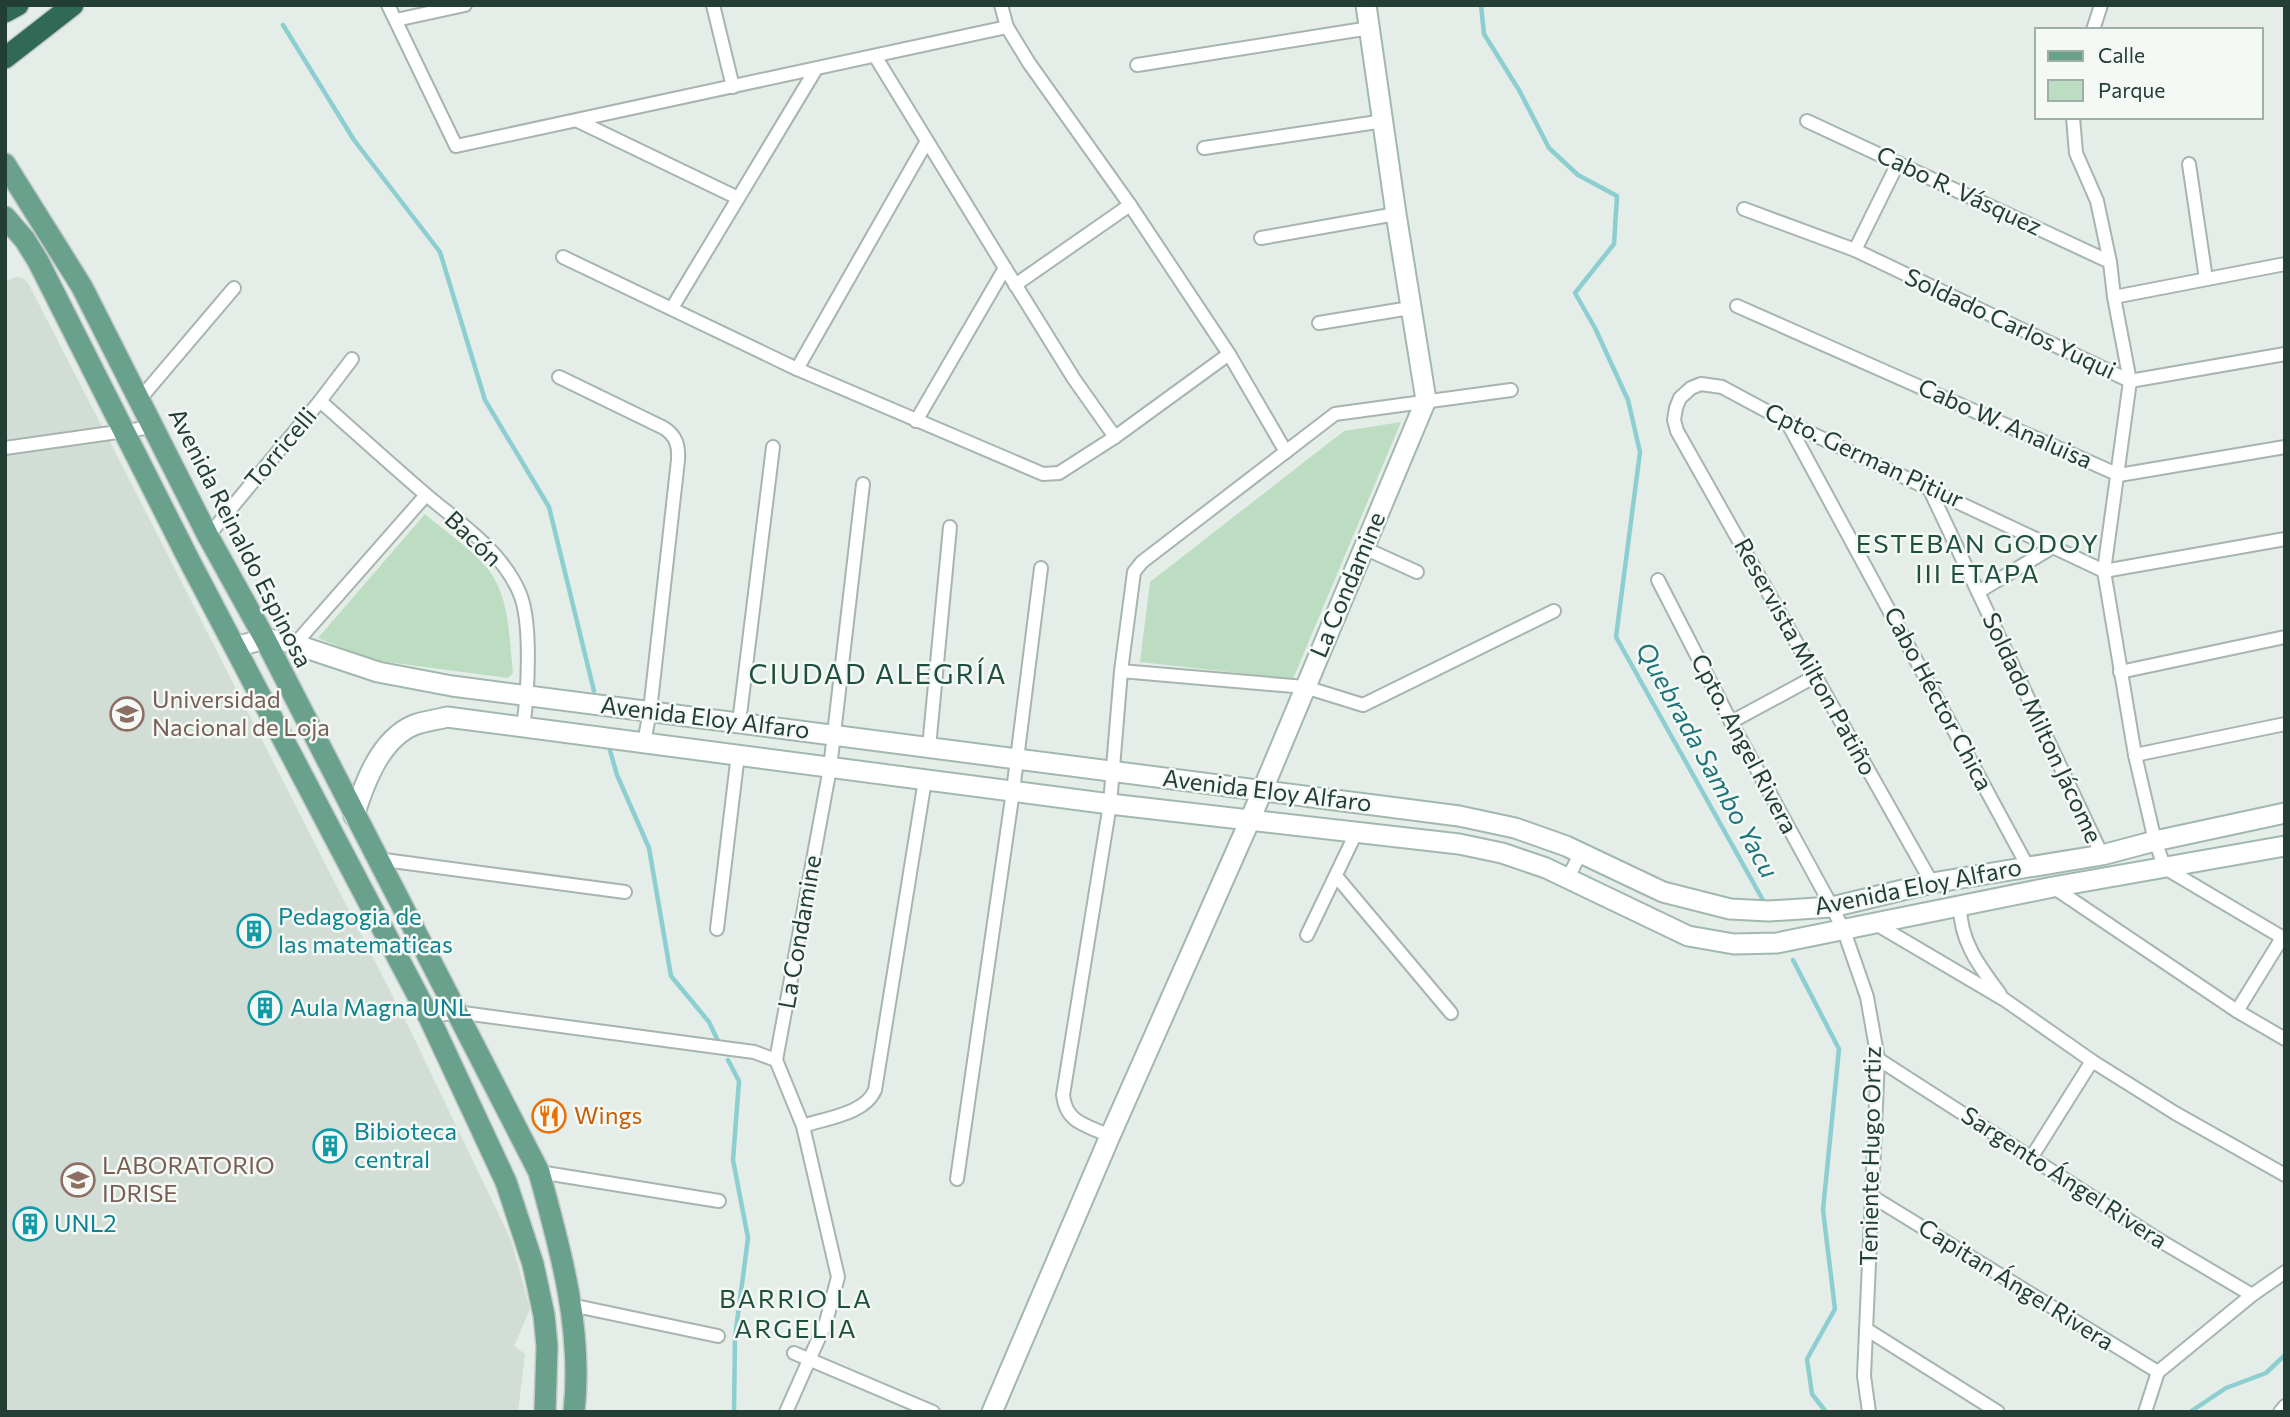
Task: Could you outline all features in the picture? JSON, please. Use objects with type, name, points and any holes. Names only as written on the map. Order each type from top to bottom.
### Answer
[{"type":"highway","points":[[5,12],[18,5]]},
{"type":"highway","points":[[5,58],[73,5]]},
{"type":"main road","name":"Avenida Reinaldo Espinosa","points":[[5,164],[82,287],[208,536],[265,639],[539,1172],[558,1239],[571,1306],[578,1361],[574,1412]]},
{"type":"main road","points":[[5,217],[25,240],[38,261],[235,647],[429,1017],[506,1182],[533,1264],[544,1315],[547,1346],[545,1412]]},
{"type":"main road","points":[[38,261],[59,249]]},
{"type":"street","points":[[388,5],[456,146],[1007,27]]},
{"type":"street","points":[[396,20],[465,5]]},
{"type":"street","points":[[713,5],[733,88]]},
{"type":"street","points":[[1002,5],[1007,27],[1029,63],[1130,205],[1230,354],[1286,452]]},
{"type":"street","points":[[1366,5],[1395,214],[1426,400]]},
{"type":"street","points":[[2094,28],[2101,5]]},
{"type":"street","points":[[1137,65],[1370,29]]},
{"type":"street","points":[[875,56],[1074,379],[1115,438]]},
{"type":"street","points":[[672,308],[816,69]]},
{"type":"street","points":[[2073,119],[2076,153],[2097,201],[2130,381],[2104,572],[2135,755],[2155,841],[2165,868],[2283,939],[2237,1011]]},
{"type":"street","points":[[578,121],[738,198]]},
{"type":"street","points":[[1204,148],[1384,121]]},
{"type":"street","name":"Cabo R. Vásquez","points":[[1807,121],[2110,262]]},
{"type":"street","points":[[797,369],[927,141]]},
{"type":"street","points":[[1855,250],[1898,163]]},
{"type":"street","points":[[2189,164],[2206,279]]},
{"type":"street","points":[[1015,285],[1130,205]]},
{"type":"street","name":"Soldado Carlos Yuqui","points":[[1744,209],[1855,250],[2130,381],[2285,354]]},
{"type":"street","points":[[1261,238],[1395,214]]},
{"type":"street","points":[[563,257],[797,369],[1043,474],[1059,473],[1115,438],[1230,354]]},
{"type":"street","points":[[2114,297],[2285,264]]},
{"type":"street","points":[[916,421],[1005,268]]},
{"type":"street","points":[[139,400],[234,288]]},
{"type":"street","name":"Cabo W. Analuisa","points":[[1737,306],[2119,475],[2285,447]]},
{"type":"street","points":[[1320,323],[1410,308]]},
{"type":"street","name":"Torricelli","points":[[208,536],[352,359]]},
{"type":"street","points":[[559,377],[664,428],[672,433],[677,441],[650,710],[644,743]]},
{"type":"street","name":"Cpto. German Pitiur","points":[[1677,431],[1675,408],[1680,398],[1691,388],[1702,384],[1722,387],[1787,422],[1928,486],[2104,572]]},
{"type":"street","points":[[1110,1136],[1068,1114],[1063,1095],[1110,804],[1121,671],[1132,577],[1137,567],[1335,414],[1511,390]]},
{"type":"street","name":"La Condamine","points":[[992,1412],[1250,820],[1426,400]]},
{"type":"street","name":"Bacón","points":[[320,401],[498,559],[520,594],[525,615],[528,696],[523,727]]},
{"type":"street","name":"Cabo Héctor Chica","points":[[1787,422],[2028,867]]},
{"type":"street","points":[[5,447],[153,427]]},
{"type":"street","name":"Reservista Milton Patiño","points":[[1677,431],[1932,883]]},
{"type":"street","points":[[740,723],[773,447]]},
{"type":"street","name":"La Condamine","points":[[776,1060],[830,768],[863,484]]},
{"type":"street","name":"Soldado Milton Jácome","points":[[1928,486],[2102,855]]},
{"type":"street","points":[[295,644],[426,495]]},
{"type":"street","points":[[929,747],[950,527]]},
{"type":"street","points":[[2104,572],[2285,539]]},
{"type":"street","points":[[1978,592],[2053,547]]},
{"type":"street","points":[[1364,548],[1417,572]]},
{"type":"street","points":[[957,1179],[1013,790],[1041,568]]},
{"type":"street","name":"Cpto. Angel Rivera","points":[[1658,580],[1731,722],[1832,907]]},
{"type":"street","points":[[1121,671],[1305,687],[1363,705],[1553,611]]},
{"type":"street","points":[[2120,672],[2285,636]]},
{"type":"street","name":"Avenida Eloy Alfaro","points":[[235,647],[265,639],[295,644],[378,672],[528,696],[1459,816],[1516,828],[1581,852],[1663,892],[1730,909],[1769,911],[1832,907],[1932,883],[2102,855],[2285,813]]},
{"type":"street","points":[[1731,722],[1816,676]]},
{"type":"street","name":"Avenida Eloy Alfaro","points":[[354,816],[366,779],[395,736],[414,725],[447,717],[1110,804],[1459,844],[1502,853],[1568,878],[1688,936],[1734,944],[1777,943],[2053,887],[2285,846]]},
{"type":"street","points":[[2135,755],[2285,724]]},
{"type":"street","points":[[716,929],[738,754]]},
{"type":"street","points":[[803,1126],[863,1106],[872,1098],[875,1090],[925,780]]},
{"type":"street","points":[[1307,935],[1356,833]]},
{"type":"street","points":[[1568,878],[1581,852]]},
{"type":"street","points":[[377,859],[625,892]]},
{"type":"street","points":[[1336,876],[1451,1013]]},
{"type":"street","points":[[2053,887],[2237,1011],[2285,1039]]},
{"type":"street","points":[[1960,906],[1960,923],[1967,945],[2005,1000]]},
{"type":"street","name":"Teniente Hugo Ortiz","points":[[1832,907],[1844,931],[1867,997],[1878,1059],[1864,1376],[1869,1412]]},
{"type":"street","points":[[1876,924],[2005,1000],[2092,1061],[2175,1113],[2285,1175]]},
{"type":"street","points":[[429,1017],[456,1012],[754,1052],[776,1060],[803,1126],[838,1277],[826,1322],[786,1412]]},
{"type":"street","name":"Sargento Ángel Rivera","points":[[1878,1059],[2159,1240],[2252,1295]]},
{"type":"street","points":[[2031,1158],[2092,1061]]},
{"type":"street","points":[[539,1172],[719,1200]]},
{"type":"street","name":"Capitan Ángel Rivera","points":[[1873,1197],[2158,1372]]},
{"type":"street","points":[[2145,1412],[2158,1372],[2252,1295],[2285,1272]]},
{"type":"street","points":[[571,1306],[718,1336]]},
{"type":"street","points":[[1866,1329],[1998,1412]]},
{"type":"street","points":[[794,1353],[933,1412]]},
{"type":"street","points":[[2280,1412],[2285,1406]]},
{"type":"shaded area","name":"Universidad Nacional de Loja","points":[[16,277],[23,278],[28,283],[129,479],[412,1034],[511,1240],[530,1309],[514,1346],[525,1354],[518,1412],[5,1412],[5,281]]},
{"type":"green space","points":[[1401,422],[1293,679],[1140,662],[1150,582],[1344,431]]},
{"type":"green space","points":[[425,514],[474,554],[495,579],[504,604],[509,632],[513,673],[508,678],[372,660],[318,638]]},
{"type":"waterway","name":"Quebrada Sambo Yacu","points":[[1481,5],[1484,34],[1519,90],[1549,148],[1578,175],[1617,196],[1614,244],[1575,293],[1595,328],[1628,400],[1640,452],[1616,637],[1764,902]]},
{"type":"waterway","points":[[283,25],[354,140],[440,252],[485,400],[549,507],[594,691]]},
{"type":"waterway","points":[[609,747],[617,775],[649,848],[671,976],[709,1022],[718,1041]]},
{"type":"waterway","name":"Quebrada Sambo Yacu","points":[[1793,960],[1839,1049],[1823,1210],[1835,1309],[1807,1359],[1812,1394],[1826,1412]]},
{"type":"waterway","points":[[728,1060],[739,1081],[733,1160],[748,1238],[735,1337],[734,1412]]},
{"type":"waterway","points":[[2190,1412],[2226,1388],[2266,1373],[2285,1355]]},
{"type":"place","name":"Universidad Nacional de Loja","points":[[127,714]]},
{"type":"place","name":"Pedagogia de las matematicas","points":[[254,931]]},
{"type":"place","name":"Aula Magna UNL","points":[[265,1008]]},
{"type":"place","name":"Wings","points":[[549,1116]]},
{"type":"place","name":"Bibioteca central","points":[[330,1146]]},
{"type":"place","name":"LABORATORIO IDRISE","points":[[78,1180]]},
{"type":"place","name":"UNL2","points":[[30,1224]]},
{"type":"district","name":"ESTEBAN GODOY III ETAPA","points":[[1978,559]]},
{"type":"district","name":"CIUDAD ALEGRÍA","points":[[878,674]]},
{"type":"district","name":"BARRIO LA ARGELIA","points":[[796,1314]]}]
